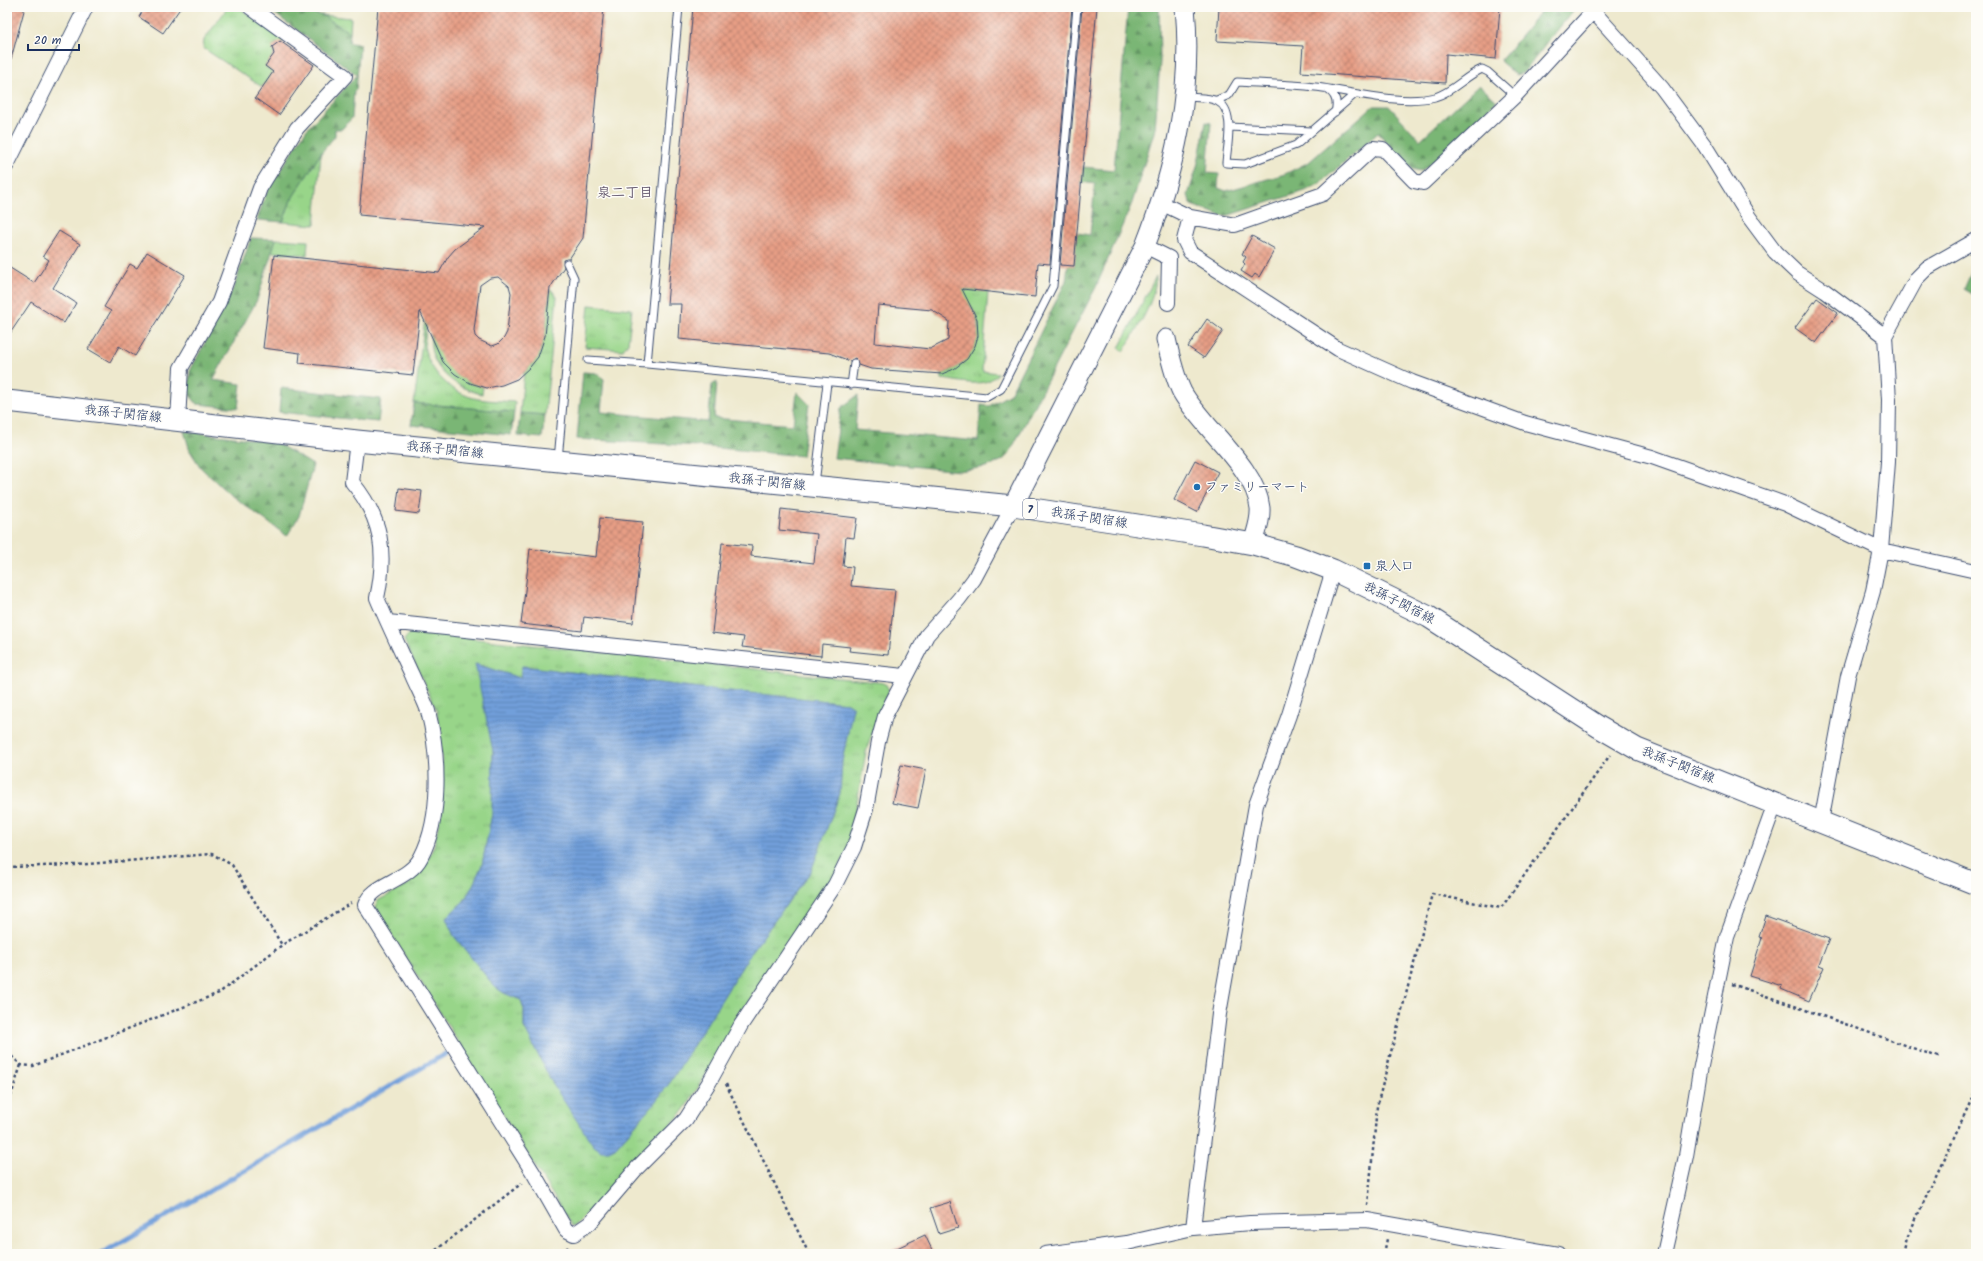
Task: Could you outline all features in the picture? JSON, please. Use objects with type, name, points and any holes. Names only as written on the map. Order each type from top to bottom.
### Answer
[{"type":"main road","name":"我孫子関宿線","points":[[7,401],[357,441],[558,462],[1013,506],[1253,544],[1296,556],[1332,570],[1429,617],[1637,749],[1976,884]]},
{"type":"street","points":[[7,165],[86,7]]},
{"type":"street","points":[[178,420],[181,368],[219,302],[260,188],[297,128],[345,76],[250,7]]},
{"type":"street","points":[[357,441],[352,482],[370,506],[382,542],[381,581],[378,598],[428,710],[436,759],[435,810],[421,857],[414,868],[404,876],[372,894],[365,905],[366,909],[534,1174],[566,1230],[574,1234],[579,1232],[590,1222],[637,1168],[686,1119],[718,1067],[741,1025],[835,885],[854,847],[866,809],[878,742],[885,716],[904,676],[926,635],[959,599],[974,579],[1013,506],[1145,246],[1162,203],[1173,163],[1184,97],[1187,67],[1185,7]]},
{"type":"street","points":[[1162,203],[1190,217],[1235,225],[1323,194],[1373,148],[1383,149],[1414,181],[1423,184],[1515,96],[1594,8],[1662,88],[1705,146],[1749,217],[1775,252],[1797,273],[1825,291],[1885,336]]},
{"type":"street","points":[[1190,217],[1184,240],[1190,252],[1338,349],[1412,382],[1525,423],[1652,457],[1785,504],[1881,550],[1976,571]]},
{"type":"street","points":[[1820,822],[1848,676],[1873,591],[1881,550],[1888,462],[1889,400],[1885,336],[1917,278],[1927,268],[1976,240]]},
{"type":"street","points":[[1145,246],[1169,258],[1168,303]]},
{"type":"street","points":[[1166,339],[1182,391],[1198,415],[1246,474],[1255,490],[1260,508],[1259,524],[1253,544]]},
{"type":"street","points":[[1193,1228],[1219,1014],[1256,804],[1289,715],[1332,570]]},
{"type":"street","points":[[388,622],[904,676]]},
{"type":"street","points":[[1664,1254],[1686,1156],[1718,979],[1727,938],[1775,804]]},
{"type":"street","points":[[1044,1254],[1127,1243],[1193,1228],[1250,1223],[1367,1220],[1558,1254]]},
{"type":"lane","points":[[647,364],[679,7]]},
{"type":"lane","points":[[588,360],[647,364],[827,383],[987,397],[1001,389],[1053,286],[1077,7]]},
{"type":"lane","points":[[1184,97],[1217,100],[1229,95],[1237,82],[1328,89],[1355,94],[1418,100],[1448,92],[1482,70],[1488,72],[1515,96]]},
{"type":"lane","points":[[1328,89],[1335,96],[1337,101],[1334,112]]},
{"type":"lane","points":[[1217,100],[1227,112],[1230,120],[1226,163],[1245,164],[1296,146],[1355,94]]},
{"type":"lane","points":[[1229,127],[1312,131]]},
{"type":"lane","points":[[558,462],[574,278],[567,263]]},
{"type":"lane","points":[[851,385],[854,363]]},
{"type":"lane","points":[[815,487],[827,383]]},
{"type":"path","points":[[1367,1220],[1377,1106],[1432,894],[1500,908],[1621,740]]},
{"type":"path","points":[[7,867],[76,865],[212,854],[232,864],[282,945]]},
{"type":"path","points":[[7,1052],[21,1065],[33,1066],[219,993],[282,945],[352,902],[367,900]]},
{"type":"path","points":[[1718,979],[1940,1058]]},
{"type":"path","points":[[7,1108],[21,1065]]},
{"type":"path","points":[[718,1067],[809,1254]]},
{"type":"path","points":[[1903,1254],[1907,1238],[1976,1090]]},
{"type":"path","points":[[430,1254],[534,1174]]},
{"type":"green space","points":[[228,7],[238,7],[284,40],[283,42],[276,43],[273,47],[275,53],[265,66],[273,72],[262,87],[203,48],[204,40]]},
{"type":"green space","points":[[266,7],[310,7],[315,11],[315,14],[322,15],[350,33],[349,43],[360,44],[356,90],[354,91],[352,118],[342,129],[335,129],[335,136],[321,153],[291,200],[283,222],[257,220],[267,191],[307,129],[357,75]]},
{"type":"green space","points":[[1128,7],[1159,7],[1160,61],[1155,129],[1132,203],[1096,287],[1009,454],[1003,460],[986,467],[959,471],[834,458],[841,408],[858,395],[855,430],[978,441],[981,405],[989,406],[1010,394],[1066,281],[1068,265],[1074,266],[1077,233],[1090,235],[1095,184],[1081,182],[1083,167],[1114,170]]},
{"type":"green space","points":[[1545,7],[1576,7],[1523,73],[1516,75],[1500,61]]},
{"type":"green space","points":[[322,15],[351,18],[350,33]]},
{"type":"green space","points":[[1479,85],[1497,101],[1447,151],[1421,171],[1412,169],[1378,133],[1319,184],[1305,191],[1223,216],[1191,205],[1188,195],[1197,167],[1206,122],[1211,123],[1207,173],[1219,174],[1218,188],[1226,191],[1285,174],[1309,162],[1373,106],[1389,106],[1420,140]]},
{"type":"green space","points":[[321,153],[315,225],[283,222],[291,200]]},
{"type":"green space","points":[[251,238],[276,239],[257,300],[213,380],[241,384],[238,408],[197,404],[188,393],[190,371],[234,287]]},
{"type":"green space","points":[[276,239],[308,241],[307,255],[271,252]]},
{"type":"green space","points":[[1976,262],[1976,296],[1964,289]]},
{"type":"green space","points":[[431,273],[433,275],[424,346],[431,365],[443,380],[459,392],[478,399],[515,402],[514,412],[414,403]]},
{"type":"green space","points":[[1156,276],[1155,286],[1149,306],[1124,351],[1119,348]]},
{"type":"green space","points":[[436,284],[455,374],[470,383],[483,387],[482,394],[473,392],[449,378],[437,364],[433,355],[431,346],[431,331]]},
{"type":"green space","points":[[550,288],[557,297],[545,415],[520,413],[524,373],[538,357],[545,336]]},
{"type":"green space","points":[[949,288],[988,292],[982,371],[998,373],[987,381],[972,383],[942,379],[942,374],[961,364],[969,356],[978,336],[976,315],[970,305]]},
{"type":"green space","points":[[589,305],[632,309],[628,343],[623,350],[585,347]]},
{"type":"green space","points":[[583,372],[596,373],[604,379],[601,412],[708,422],[712,385],[717,382],[714,418],[793,425],[797,392],[809,404],[802,456],[697,446],[577,439]]},
{"type":"green space","points":[[281,388],[381,399],[378,422],[279,412]]},
{"type":"green space","points":[[414,403],[514,412],[511,435],[411,425]]},
{"type":"green space","points":[[520,413],[545,415],[542,438],[518,436]]},
{"type":"green space","points":[[184,431],[275,442],[313,465],[299,516],[287,536],[228,493],[201,468],[190,451]]},
{"type":"green space","points":[[411,632],[885,683],[889,690],[876,721],[866,752],[849,847],[833,880],[803,920],[730,1029],[703,1080],[681,1114],[576,1225],[572,1226],[376,909],[377,901],[406,886],[413,880],[427,862],[434,846],[442,807],[442,761],[437,711],[404,640]],"holes":[[[476,664],[520,678],[523,666],[700,688],[847,703],[853,707],[842,761],[840,793],[811,871],[750,954],[671,1081],[640,1120],[615,1148],[554,1086],[524,1027],[524,1009],[521,1000],[504,993],[495,987],[454,936],[446,918],[464,901],[482,865],[492,814],[493,751]]]},
{"type":"water","points":[[475,664],[520,678],[522,666],[700,688],[847,703],[853,707],[842,761],[840,793],[811,871],[750,954],[671,1081],[652,1106],[615,1148],[609,1151],[601,1151],[593,1145],[554,1086],[524,1027],[524,1009],[521,1000],[504,993],[495,987],[454,936],[446,918],[464,901],[482,865],[492,814],[493,751]]},
{"type":"building","points":[[7,7],[25,7],[11,59],[7,58]]},
{"type":"building","points":[[145,7],[181,7],[163,33],[139,17]]},
{"type":"building","points":[[378,7],[604,7],[583,238],[569,259],[563,260],[564,267],[550,288],[545,336],[538,357],[517,379],[502,385],[487,388],[470,383],[455,374],[443,362],[420,311],[413,375],[299,363],[300,353],[263,348],[274,255],[439,273],[448,257],[455,249],[485,227],[359,215]],"holes":[[[498,277],[509,286],[511,293],[507,332],[498,344],[492,346],[479,340],[475,336],[474,330],[480,285],[490,278]]]},
{"type":"building","points":[[693,7],[1072,7],[1050,264],[1038,263],[1035,297],[962,289],[977,319],[978,336],[975,346],[967,359],[954,369],[942,374],[871,369],[859,365],[855,358],[850,361],[829,353],[679,339],[681,304],[667,304]],"holes":[[[878,305],[932,310],[949,321],[948,340],[930,349],[875,343]]]},
{"type":"building","points":[[1082,7],[1097,7],[1074,266],[1060,265]]},
{"type":"building","points":[[1219,7],[1500,7],[1496,59],[1446,54],[1445,83],[1301,72],[1303,46],[1217,41]]},
{"type":"building","points":[[280,41],[314,65],[279,115],[255,98],[273,72],[265,66],[274,54],[272,47]]},
{"type":"building","points":[[59,231],[80,244],[53,288],[76,303],[64,323],[31,302],[7,338],[7,266],[34,283],[49,260],[43,256]]},
{"type":"building","points":[[1252,236],[1275,249],[1259,277],[1255,274],[1252,278],[1241,271],[1245,264],[1243,262],[1246,257],[1242,254]]},
{"type":"building","points":[[147,252],[185,275],[135,356],[119,346],[110,362],[88,349],[111,311],[104,307],[130,264],[137,268]]},
{"type":"building","points":[[1817,298],[1838,313],[1816,343],[1795,328]]},
{"type":"building","points":[[1207,319],[1223,331],[1204,358],[1188,347]]},
{"type":"building","points":[[1195,460],[1218,472],[1197,512],[1174,500]]},
{"type":"building","points":[[399,488],[422,491],[419,514],[396,511]]},
{"type":"building","points":[[781,509],[857,518],[854,538],[846,537],[843,566],[853,567],[851,586],[895,590],[888,655],[849,651],[850,647],[822,644],[821,656],[742,647],[744,637],[712,633],[722,543],[752,546],[751,556],[814,563],[817,534],[779,530]]},
{"type":"building","points":[[600,518],[643,522],[633,623],[584,617],[582,631],[521,624],[530,549],[596,557]]},
{"type":"building","points":[[901,765],[926,770],[918,808],[892,803]]},
{"type":"building","points":[[1766,916],[1829,939],[1819,965],[1824,967],[1809,1001],[1781,989],[1782,986],[1750,976],[1762,938],[1759,937]]},
{"type":"building","points":[[950,1202],[958,1228],[939,1234],[930,1208]]},
{"type":"building","points":[[925,1235],[934,1254],[884,1254]]},
{"type":"waterway","points":[[101,1254],[447,1053]]},
{"type":"place","name":"ファミリーマート","points":[[1197,487]]},
{"type":"place","name":"泉入口","points":[[1367,566]]},
{"type":"district","name":"泉二丁目","points":[[625,193]]}]
